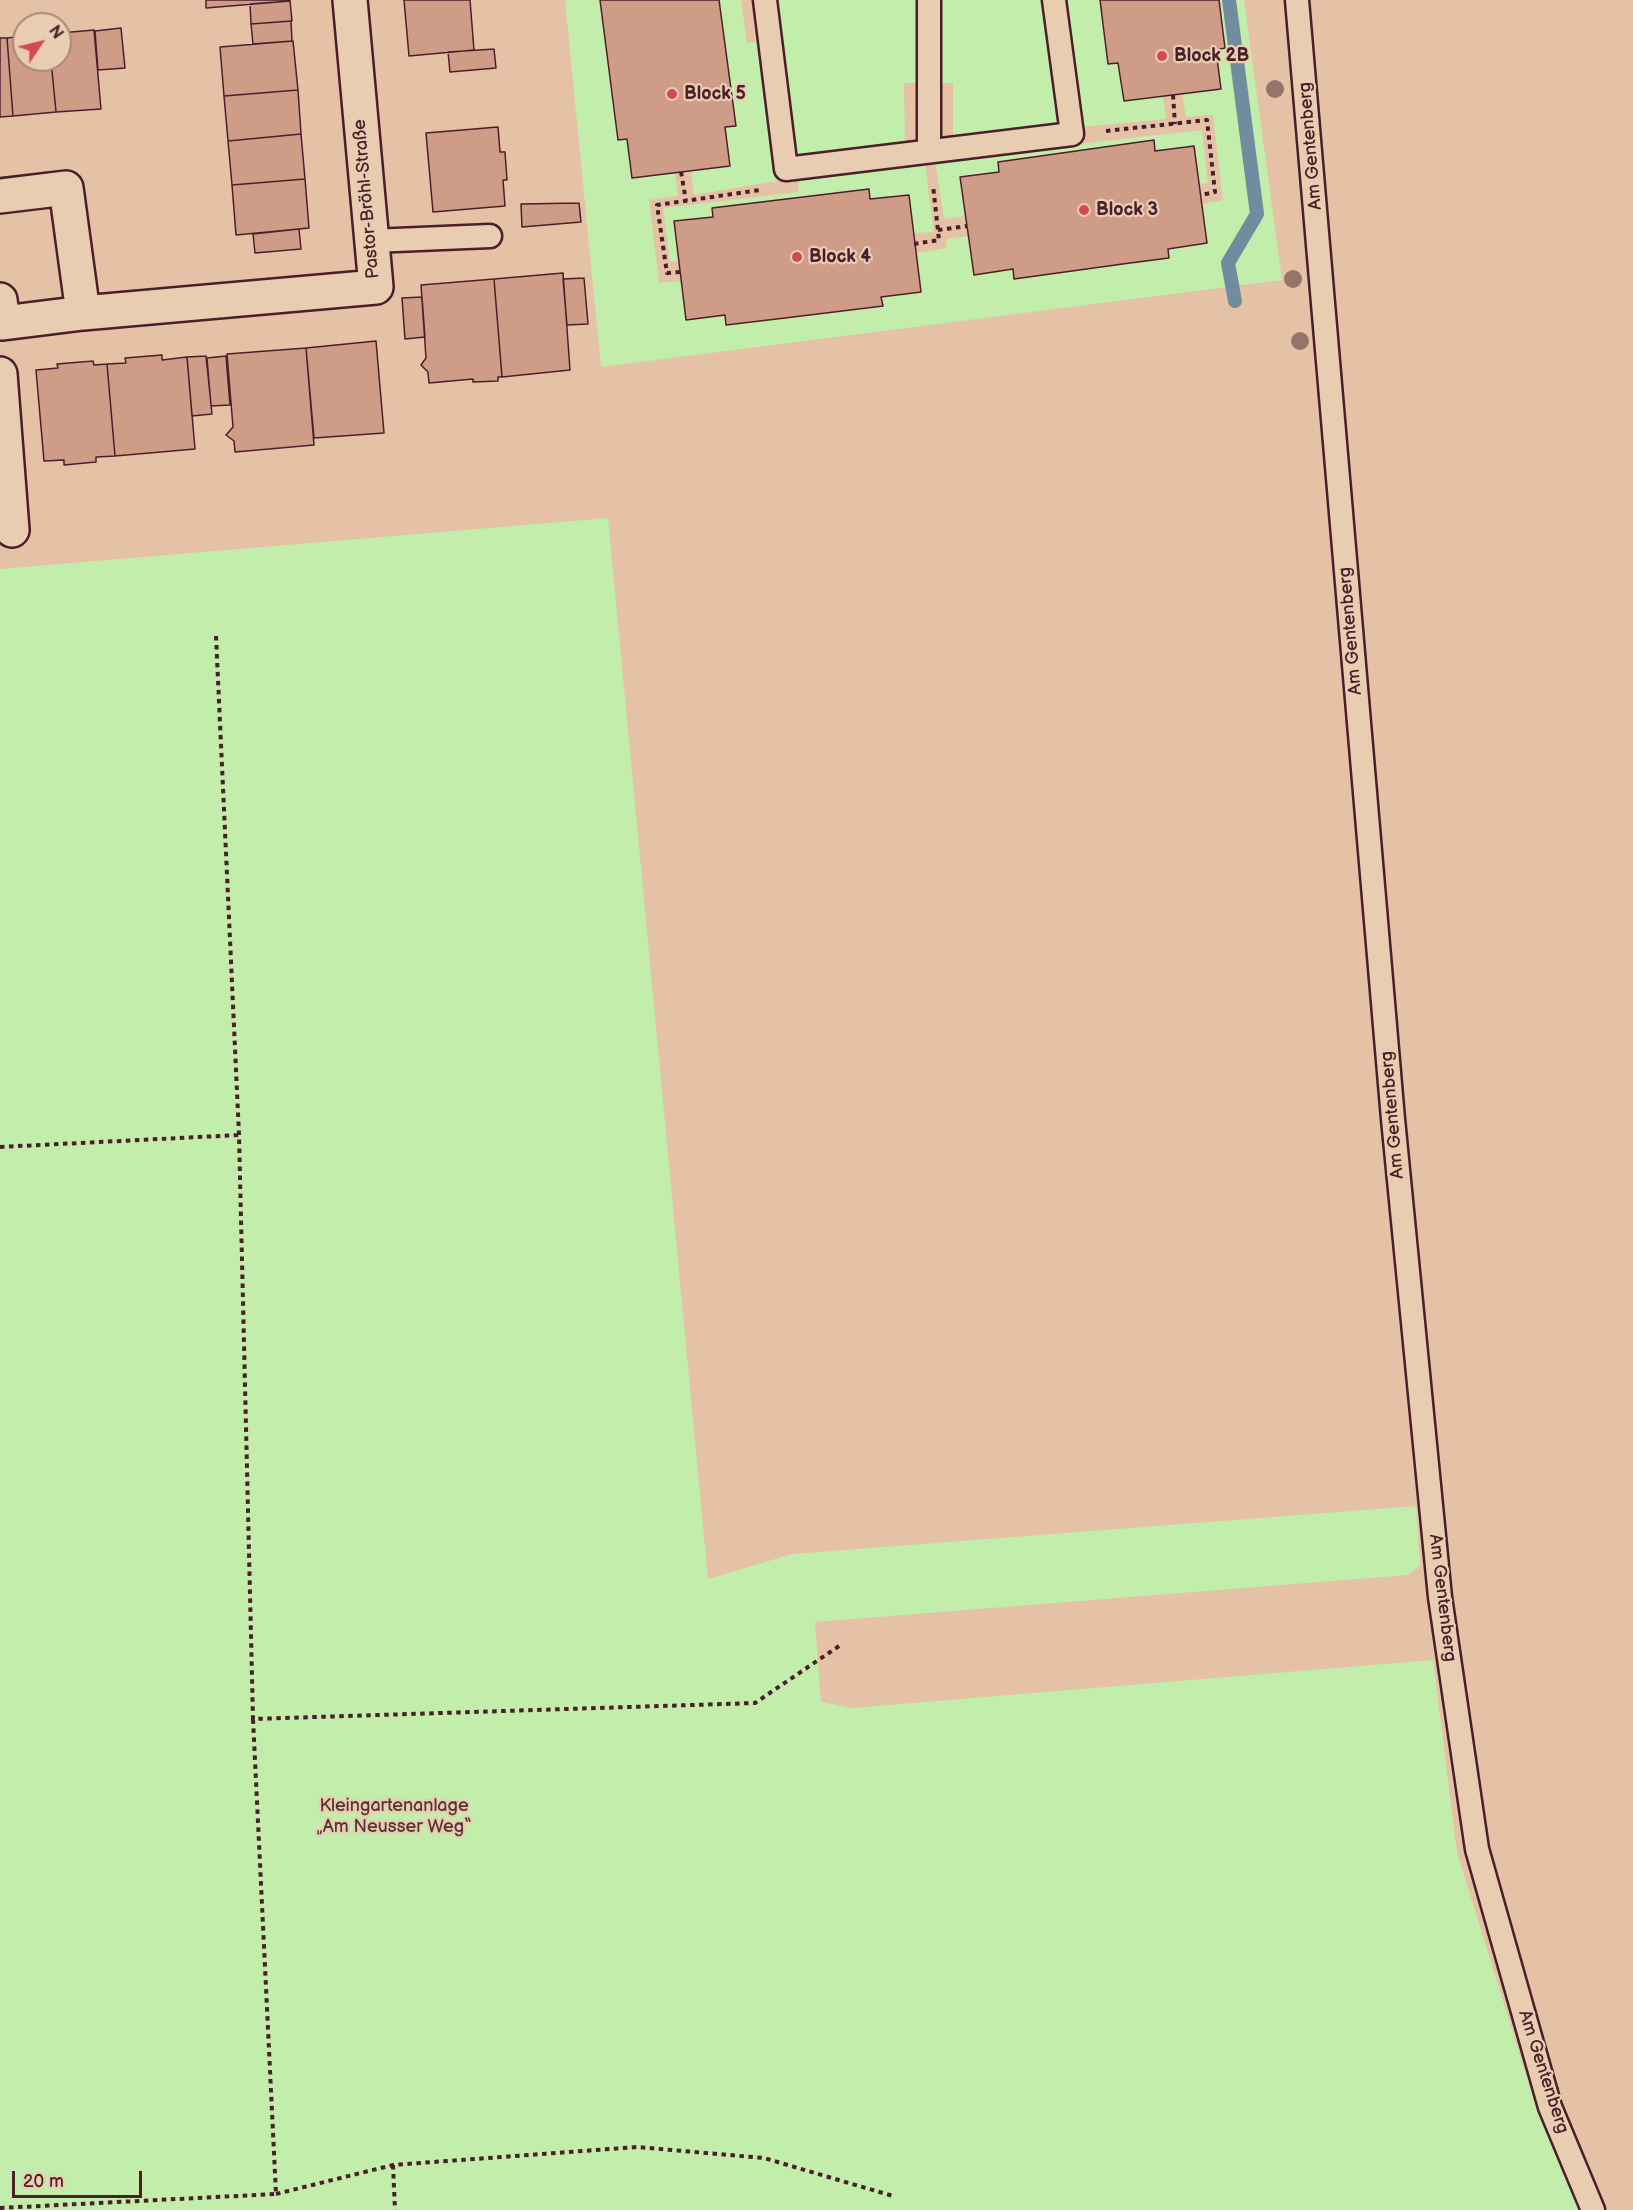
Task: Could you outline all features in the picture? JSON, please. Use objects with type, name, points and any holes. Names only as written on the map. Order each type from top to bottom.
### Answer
[{"type":"street","name":"Pastor-Bröhl-Straße","points":[[1,321],[376,287],[350,0]]},
{"type":"street","points":[[0,196],[66,188],[83,313]]},
{"type":"street","points":[[0,374],[12,530]]},
{"type":"lane","points":[[765,0],[786,169],[1072,134],[1054,0]]},
{"type":"lane","points":[[929,0],[929,151]]},
{"type":"lane","name":"Am Gentenberg","points":[[1298,0],[1392,1119],[1440,1597],[1477,1849],[1550,2107],[1593,2210]]},
{"type":"lane","points":[[372,242],[490,236]]},
{"type":"path","points":[[1173,95],[1175,124]]},
{"type":"path","points":[[1072,134],[1207,120],[1215,192],[1201,195]]},
{"type":"path","points":[[914,244],[939,240],[929,151]]},
{"type":"path","points":[[680,272],[667,273],[657,205],[789,186],[786,169]]},
{"type":"path","points":[[681,172],[687,201]]},
{"type":"path","points":[[938,230],[967,226]]},
{"type":"path","points":[[216,636],[239,1135],[253,1719],[276,2194]]},
{"type":"path","points":[[0,1147],[239,1135]]},
{"type":"path","points":[[253,1719],[755,1703],[842,1644]]},
{"type":"path","points":[[0,2208],[276,2194],[393,2165],[637,2147],[764,2158],[893,2196]]},
{"type":"path","points":[[393,2165],[395,2210]]},
{"type":"green space","points":[[565,0],[600,0],[618,140],[627,139],[632,178],[675,173],[678,196],[649,200],[659,283],[681,281],[686,320],[725,315],[727,325],[882,306],[881,297],[916,253],[947,248],[946,239],[969,236],[974,275],[1013,269],[1014,279],[1169,258],[1168,249],[1207,243],[1202,204],[1223,200],[1213,115],[1186,117],[1182,94],[1216,50],[1225,48],[1219,0],[1244,0],[1282,280],[601,367]]},
{"type":"green space","points":[[719,0],[741,0],[747,43],[760,41],[777,181],[694,195],[691,171],[730,166],[725,127],[736,126]]},
{"type":"green space","points":[[777,0],[920,0],[919,83],[904,83],[905,143],[797,157]]},
{"type":"green space","points":[[942,0],[1042,0],[1058,124],[953,136],[953,83],[941,83]]},
{"type":"green space","points":[[1066,0],[1100,0],[1108,64],[1118,63],[1124,101],[1163,96],[1166,119],[1081,127]]},
{"type":"green space","points":[[1202,130],[1208,183],[1200,184],[1194,146],[1155,151],[1153,140],[998,161],[999,172],[960,177],[966,216],[944,219],[935,160]]},
{"type":"green space","points":[[925,164],[934,232],[913,233],[908,195],[870,199],[868,189],[712,207],[713,217],[679,261],[670,262],[663,208],[798,192],[799,180]]},
{"type":"green space","name":"Kleingartenanlage „Am Neusser Weg“","points":[[608,518],[708,1579],[792,1554],[1416,1506],[1420,1565],[1408,1575],[815,1622],[821,1702],[852,1708],[1433,1660],[1457,1852],[1534,2101],[1579,2210],[0,2210],[0,569]]},
{"type":"building","points":[[206,0],[290,0],[290,1],[206,8]]},
{"type":"building","points":[[404,0],[470,0],[474,50],[409,56]]},
{"type":"building","name":"Block 5","points":[[600,0],[719,0],[736,126],[725,127],[730,166],[632,178],[627,139],[618,140]]},
{"type":"building","name":"Block 2B","points":[[1100,0],[1219,0],[1225,48],[1216,50],[1221,89],[1124,101],[1118,63],[1108,64]]},
{"type":"building","points":[[290,1],[292,21],[251,24],[250,4]]},
{"type":"building","points":[[291,21],[292,41],[253,44],[251,24]]},
{"type":"building","points":[[121,28],[125,68],[98,70],[95,31]]},
{"type":"building","points":[[94,30],[101,109],[56,112],[52,72],[72,72],[72,32]]},
{"type":"building","points":[[12,37],[12,72],[52,72],[56,112],[13,116],[7,38]]},
{"type":"building","points":[[0,38],[7,38],[13,116],[0,117]]},
{"type":"building","points":[[293,41],[298,90],[224,96],[220,47]]},
{"type":"building","points":[[494,49],[496,68],[450,72],[448,52]]},
{"type":"building","points":[[298,90],[301,134],[228,141],[224,96]]},
{"type":"building","points":[[498,127],[500,152],[505,152],[507,180],[503,180],[505,206],[433,212],[426,133]]},
{"type":"building","points":[[301,134],[305,179],[232,185],[228,141]]},
{"type":"building","name":"Block 3","points":[[1154,140],[1155,151],[1194,146],[1207,243],[1168,249],[1169,258],[1014,279],[1013,269],[974,275],[960,177],[999,172],[998,162]]},
{"type":"building","points":[[305,179],[309,228],[236,235],[232,185]]},
{"type":"building","name":"Block 4","points":[[869,189],[870,199],[909,195],[921,292],[881,297],[883,306],[785,318],[726,325],[725,315],[686,320],[674,221],[713,217],[712,208]]},
{"type":"building","points":[[579,203],[581,222],[522,227],[521,204]]},
{"type":"building","points":[[299,229],[301,249],[255,253],[253,234]]},
{"type":"building","points":[[563,273],[570,370],[502,377],[494,279]]},
{"type":"building","points":[[584,278],[588,324],[567,325],[563,279]]},
{"type":"building","points":[[494,279],[502,377],[498,377],[498,381],[473,382],[473,379],[429,383],[428,372],[421,365],[426,358],[421,285]]},
{"type":"building","points":[[422,297],[425,337],[405,339],[402,298]]},
{"type":"building","points":[[376,341],[384,433],[314,438],[306,348]]},
{"type":"building","points":[[306,348],[314,445],[235,452],[234,441],[226,435],[233,427],[227,354]]},
{"type":"building","points":[[162,355],[162,360],[187,357],[195,449],[115,456],[107,364],[126,363],[125,358]]},
{"type":"building","points":[[206,356],[212,414],[192,416],[187,357]]},
{"type":"building","points":[[226,356],[230,405],[211,406],[207,358]]},
{"type":"building","points":[[93,361],[94,365],[107,364],[115,456],[96,457],[96,462],[64,465],[64,460],[44,461],[36,370],[58,368],[57,364]]},
{"type":"waterway","points":[[1229,0],[1257,214],[1228,263],[1235,301]]},
{"type":"place","name":"Block 2B","points":[[1162,56]]},
{"type":"place","name":"Block 5","points":[[672,94]]},
{"type":"place","name":"Block 3","points":[[1084,210]]},
{"type":"place","name":"Block 4","points":[[797,257]]}]
